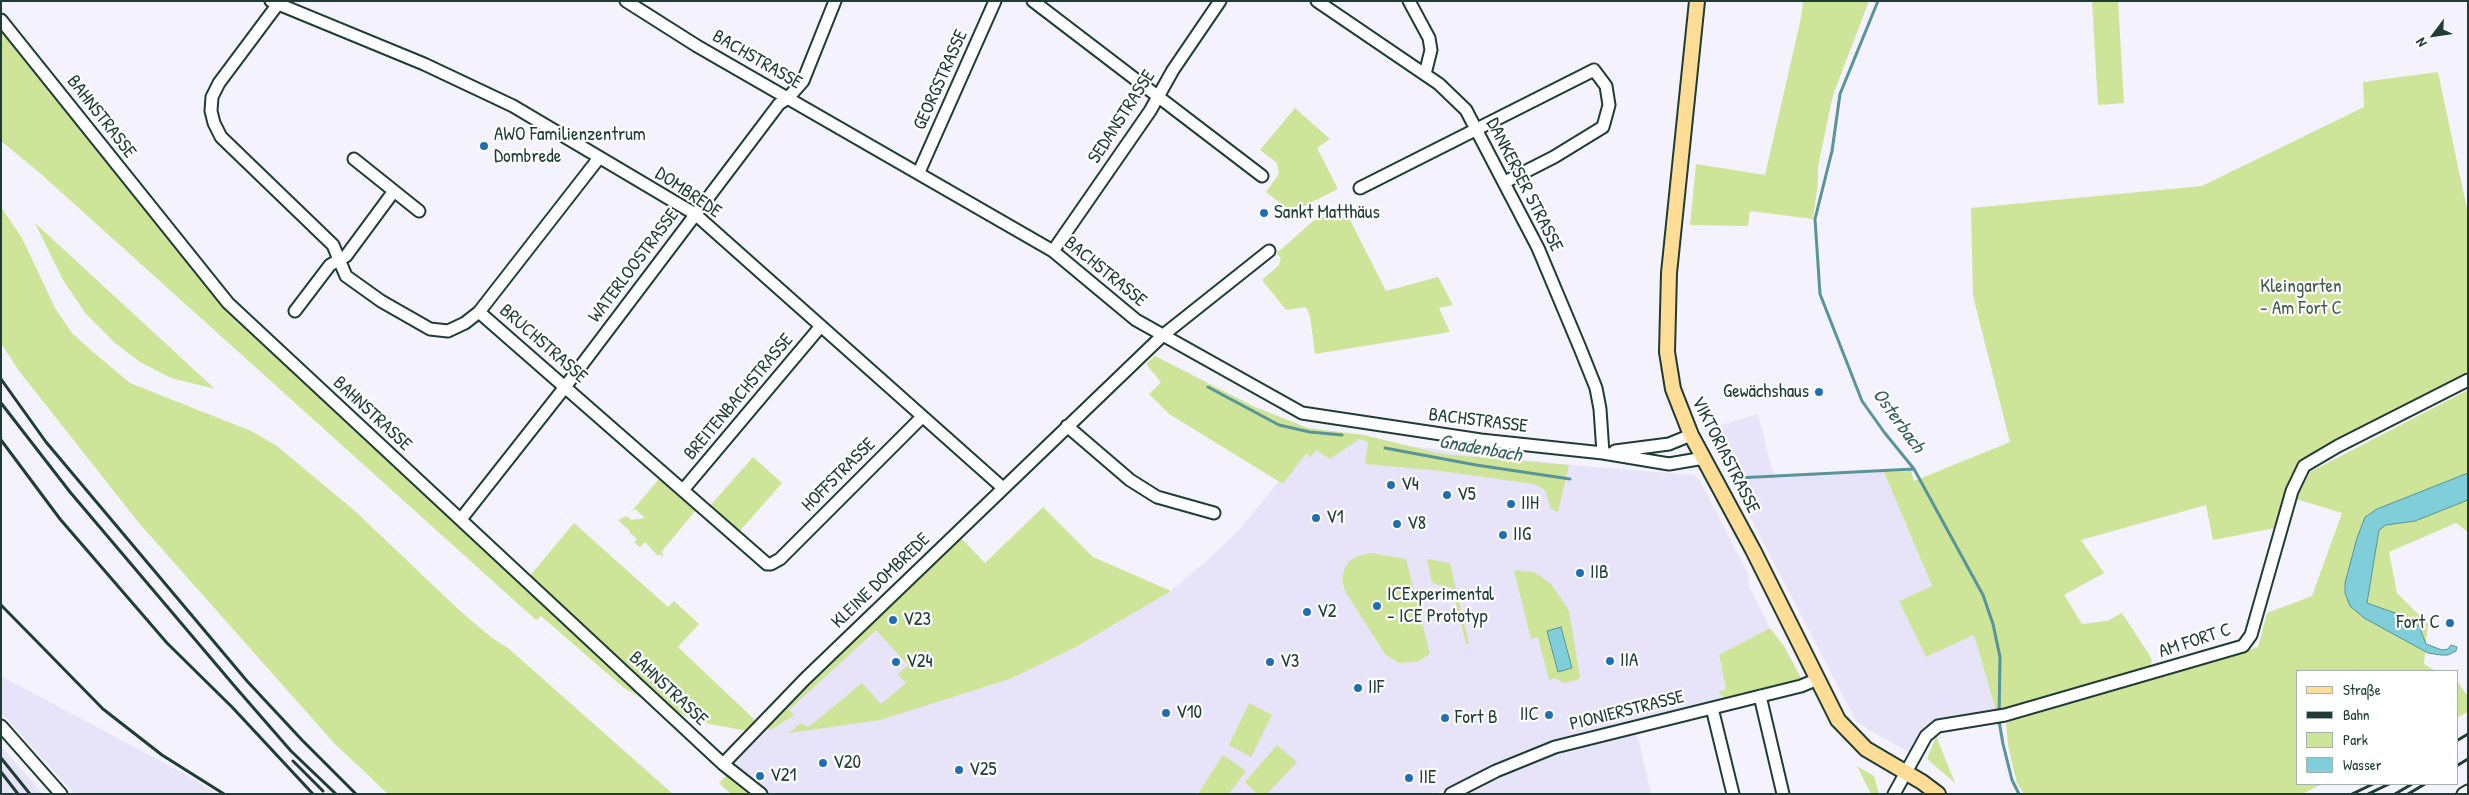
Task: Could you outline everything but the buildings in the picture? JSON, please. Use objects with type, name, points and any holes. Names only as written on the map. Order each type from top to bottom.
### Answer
[{"type":"main road","name":"VIKTORIASTRASSE","points":[[1697,1],[1669,273],[1667,342],[1668,369],[1673,389],[1691,435],[1838,720],[1848,733],[1866,749],[1922,782],[1938,794]]},
{"type":"street","name":"BACHSTRASSE","points":[[626,1],[788,98],[1053,250],[1136,320],[1302,413],[1481,440],[1603,453],[1669,464],[1704,458]]},
{"type":"street","name":"WATERLOOSTRASSE","points":[[461,519],[565,387],[779,104],[788,98],[803,81],[835,1]]},
{"type":"street","name":"GEORGSTRASSE","points":[[919,172],[995,1]]},
{"type":"street","points":[[1033,1],[1262,176]]},
{"type":"street","name":"SEDANSTRASSE","points":[[1053,250],[1158,97],[1173,70],[1220,1]]},
{"type":"street","name":"DANKERSER STRASSE","points":[[1317,1],[1424,74],[1454,97],[1466,110],[1538,248],[1596,388],[1600,409],[1603,453]]},
{"type":"street","points":[[1409,1],[1429,38],[1431,50],[1424,74]]},
{"type":"street","name":"DOMBREDE","points":[[275,3],[424,64],[513,106],[695,214],[1003,488]]},
{"type":"street","name":"BRUCHSTRASSE","points":[[275,3],[219,83],[212,97],[211,111],[214,123],[221,137],[333,245],[346,276],[381,301],[430,329],[448,330],[465,323],[479,312],[762,561],[771,564],[780,558]]},
{"type":"street","name":"BAHNSTRASSE","points":[[1,20],[228,303],[723,764],[760,794]]},
{"type":"street","points":[[1360,188],[1594,70],[1606,86],[1609,106],[1603,127],[1554,157],[1505,182]]},
{"type":"street","points":[[479,312],[599,158]]},
{"type":"street","points":[[354,160],[419,211]]},
{"type":"street","points":[[295,311],[330,265],[346,256],[394,191]]},
{"type":"street","name":"KLEINE DOMBREDE","points":[[723,764],[805,679],[1162,336],[1269,252]]},
{"type":"street","name":"BREITENBACHSTRASSE","points":[[683,490],[821,326]]},
{"type":"street","name":"AM FORT C","points":[[1905,773],[1933,728],[1949,723],[2001,716],[2243,646],[2251,635],[2292,491],[2304,466],[2338,446],[2468,380]]},
{"type":"street","name":"HOFFSTRASSE","points":[[780,558],[922,416]]},
{"type":"street","points":[[1067,426],[1130,480],[1157,497],[1214,513]]},
{"type":"street","name":"BACHSTRASSE","points":[[1603,453],[1669,444],[1691,435]]},
{"type":"street","name":"PIONIERSTRASSE","points":[[1451,794],[1500,770],[1555,747],[1801,686],[1818,679]]},
{"type":"street","points":[[1760,696],[1783,794]]},
{"type":"street","points":[[1712,708],[1732,794]]},
{"type":"street","points":[[1,726],[61,794]]},
{"type":"street","points":[[1894,794],[1905,773]]},
{"type":"street","points":[[2463,794],[2468,791]]},
{"type":"shaded area","points":[[1758,414],[1774,478],[1884,472],[1932,586],[1899,601],[1926,657],[1974,635],[1996,711],[1938,720],[1928,726],[1909,752],[1856,721],[1705,430]]},
{"type":"shaded area","points":[[1308,429],[1369,441],[1569,465],[1693,475],[1699,479],[1748,574],[1749,587],[1770,628],[1719,656],[1726,690],[1718,692],[1725,699],[1551,744],[1435,794],[768,794],[728,763],[894,600],[979,689],[1010,679],[1074,648],[1171,591],[1210,558],[1239,530],[1286,473]]},
{"type":"shaded area","points":[[1,676],[185,774],[218,794],[74,794],[1,712]]},
{"type":"shaded area","points":[[1636,729],[1651,794],[1461,794],[1539,756]]},
{"type":"shaded area","points":[[1,746],[43,794],[1,794]]},
{"type":"green space","points":[[1803,1],[1869,1],[1833,95],[1818,166],[1818,182],[1813,219],[1750,211],[1748,226],[1690,225],[1696,164],[1765,175],[1801,18]]},
{"type":"green space","points":[[2092,1],[2118,1],[2124,103],[2098,105]]},
{"type":"green space","points":[[4,29],[228,303],[649,702],[624,688],[541,616],[536,620],[41,174],[1,141],[1,31]]},
{"type":"green space","name":"Kleingarten - Am Fort C","points":[[2438,72],[2468,214],[2468,376],[2315,453],[2298,465],[2275,528],[2213,540],[2206,505],[2081,540],[2104,573],[2064,595],[2082,624],[2107,621],[2122,613],[2150,656],[2152,661],[2149,669],[1996,711],[1974,635],[1926,657],[1899,601],[1932,586],[1884,472],[1911,471],[1914,481],[2010,442],[1973,296],[1971,208],[2202,186],[2364,107],[2363,82]]},
{"type":"green space","points":[[1295,108],[1330,139],[1317,148],[1338,189],[1304,206],[1294,214],[1266,192],[1279,174],[1277,163],[1260,150]]},
{"type":"green space","points":[[1,207],[22,238],[55,308],[72,333],[93,352],[130,383],[251,431],[277,446],[355,511],[459,610],[492,638],[508,648],[673,794],[388,794],[334,743],[139,523],[19,371],[1,343]]},
{"type":"green space","points":[[1344,208],[1386,291],[1438,277],[1453,305],[1439,308],[1450,332],[1315,354],[1310,316],[1306,307],[1286,310],[1262,280],[1279,265],[1281,258],[1277,253],[1313,221]]},
{"type":"green space","points":[[35,223],[215,389],[171,378],[140,362],[115,343],[86,314],[63,280]]},
{"type":"green space","points":[[1155,356],[1255,407],[1308,428],[1364,435],[1441,454],[1569,465],[1558,512],[1551,509],[1545,490],[1534,484],[1441,471],[1365,464],[1368,442],[1359,439],[1330,459],[1316,450],[1311,457],[1306,453],[1283,484],[1169,414],[1149,394],[1161,382],[1146,364]]},
{"type":"green space","points":[[2468,390],[2468,532],[2456,523],[2389,552],[2397,593],[2428,624],[2424,664],[2434,670],[2296,670],[2296,785],[2320,785],[2302,794],[2024,794],[2017,783],[2008,745],[2006,723],[2258,647],[2267,613],[2312,596],[2342,513],[2296,499],[2310,472]]},
{"type":"green space","points":[[753,457],[782,483],[739,532],[710,506]]},
{"type":"green space","points":[[659,479],[696,510],[662,551],[663,557],[660,554],[658,556],[645,542],[640,547],[634,542],[637,539],[618,520],[627,516],[631,520],[645,518],[635,509],[630,513]]},
{"type":"green space","points":[[1043,507],[1093,557],[1171,591],[1074,648],[1010,679],[880,720],[789,733],[801,723],[809,727],[862,683],[881,704],[906,683],[898,674],[908,665],[876,630],[789,710],[794,715],[771,730],[766,727],[958,535],[985,563]]},
{"type":"green space","points":[[574,523],[668,607],[674,601],[699,624],[678,647],[757,722],[748,731],[709,724],[687,717],[669,707],[528,578]]},
{"type":"green space","points":[[1371,553],[1406,559],[1430,654],[1417,662],[1399,663],[1385,654],[1345,591],[1342,579],[1349,561],[1358,556]]},
{"type":"green space","points":[[1427,559],[1450,563],[1469,644],[1466,644],[1452,588],[1432,583]]},
{"type":"green space","points":[[1514,570],[1533,572],[1551,584],[1569,611],[1580,677],[1577,680],[1563,683],[1556,678],[1549,680],[1538,637],[1531,639]]},
{"type":"green space","points":[[1770,628],[1784,646],[1801,678],[1796,682],[1725,699],[1718,692],[1726,689],[1719,655]]},
{"type":"green space","points":[[2459,684],[2465,693],[2468,694],[2468,712],[2459,716]]},
{"type":"green space","points":[[1249,703],[1272,715],[1251,757],[1229,745]]},
{"type":"green space","points":[[1936,736],[1955,783],[1927,759]]},
{"type":"green space","points":[[1277,745],[1297,762],[1267,794],[1257,794],[1245,782]]},
{"type":"green space","points":[[1223,755],[1246,771],[1229,794],[1198,794]]},
{"type":"green space","points":[[1857,766],[1874,776],[1879,794],[1871,794]]},
{"type":"green space","points":[[728,774],[753,794],[731,794],[719,783]]},
{"type":"water","points":[[2468,473],[2468,500],[2415,521],[2386,525],[2379,530],[2367,603],[2398,614],[2419,626],[2426,644],[2442,650],[2448,649],[2451,645],[2457,647],[2456,651],[2448,655],[2428,653],[2364,618],[2350,606],[2345,593],[2345,583],[2357,538],[2365,517],[2377,509]]},
{"type":"water","points":[[1561,627],[1572,668],[1558,672],[1547,631]]},
{"type":"waterway","name":"Osterbach","points":[[1878,1],[1840,94],[1832,151],[1815,219],[1820,294],[1862,401],[1914,469],[1983,595],[1993,624],[2000,657],[1999,721],[2003,744],[2012,780],[2019,794]]},
{"type":"waterway","name":"Gnadenbach","points":[[1208,387],[1279,425],[1310,432],[1342,435]]},
{"type":"waterway","name":"Gnadenbach","points":[[1385,448],[1476,465],[1570,479]]},
{"type":"waterway","name":"Gnadenbach","points":[[1737,478],[1914,469]]},
{"type":"railway","points":[[1,379],[46,442],[247,681],[356,794]]},
{"type":"railway","points":[[1,403],[70,492],[237,689],[291,751],[336,794]]},
{"type":"railway","points":[[1,440],[60,519],[167,643],[232,707],[313,794]]},
{"type":"railway","points":[[1,605],[103,709],[162,755],[224,794]]},
{"type":"railway","points":[[2459,739],[2468,734]]},
{"type":"railway","points":[[1,758],[30,794]]},
{"type":"railway","points":[[2459,764],[2468,759]]},
{"type":"railway","points":[[293,761],[323,791]]},
{"type":"railway","points":[[1,772],[18,794]]},
{"type":"railway","points":[[2352,794],[2371,785]]},
{"type":"railway","points":[[2368,794],[2387,785]]},
{"type":"railway","points":[[2395,794],[2410,785]]},
{"type":"railway","points":[[2408,794],[2423,785]]},
{"type":"place","name":"AWO Familienzentrum Dombrede","points":[[484,146]]},
{"type":"place","name":"Sankt Matthäus","points":[[1264,213]]},
{"type":"place","name":"Gewächshaus","points":[[1819,392]]},
{"type":"place","name":"V4","points":[[1391,485]]},
{"type":"place","name":"V5","points":[[1447,495]]},
{"type":"place","name":"IIH","points":[[1511,504]]},
{"type":"place","name":"V1","points":[[1316,518]]},
{"type":"place","name":"V8","points":[[1397,524]]},
{"type":"place","name":"IIG","points":[[1503,535]]},
{"type":"place","name":"IIB","points":[[1580,573]]},
{"type":"place","name":"ICExperimental - ICE Prototyp","points":[[1377,606]]},
{"type":"place","name":"V2","points":[[1307,612]]},
{"type":"place","name":"V23","points":[[893,620]]},
{"type":"place","name":"Fort C","points":[[2450,623]]},
{"type":"place","name":"IIA","points":[[1610,661]]},
{"type":"place","name":"V24","points":[[896,662]]},
{"type":"place","name":"V3","points":[[1270,662]]},
{"type":"place","name":"IIF","points":[[1358,688]]},
{"type":"place","name":"V10","points":[[1166,713]]},
{"type":"place","name":"IIC","points":[[1549,715]]},
{"type":"place","name":"Fort B","points":[[1445,718]]},
{"type":"place","name":"V20","points":[[823,763]]},
{"type":"place","name":"V25","points":[[959,770]]},
{"type":"place","name":"V21","points":[[760,776]]},
{"type":"place","name":"IIE","points":[[1409,778]]}]
